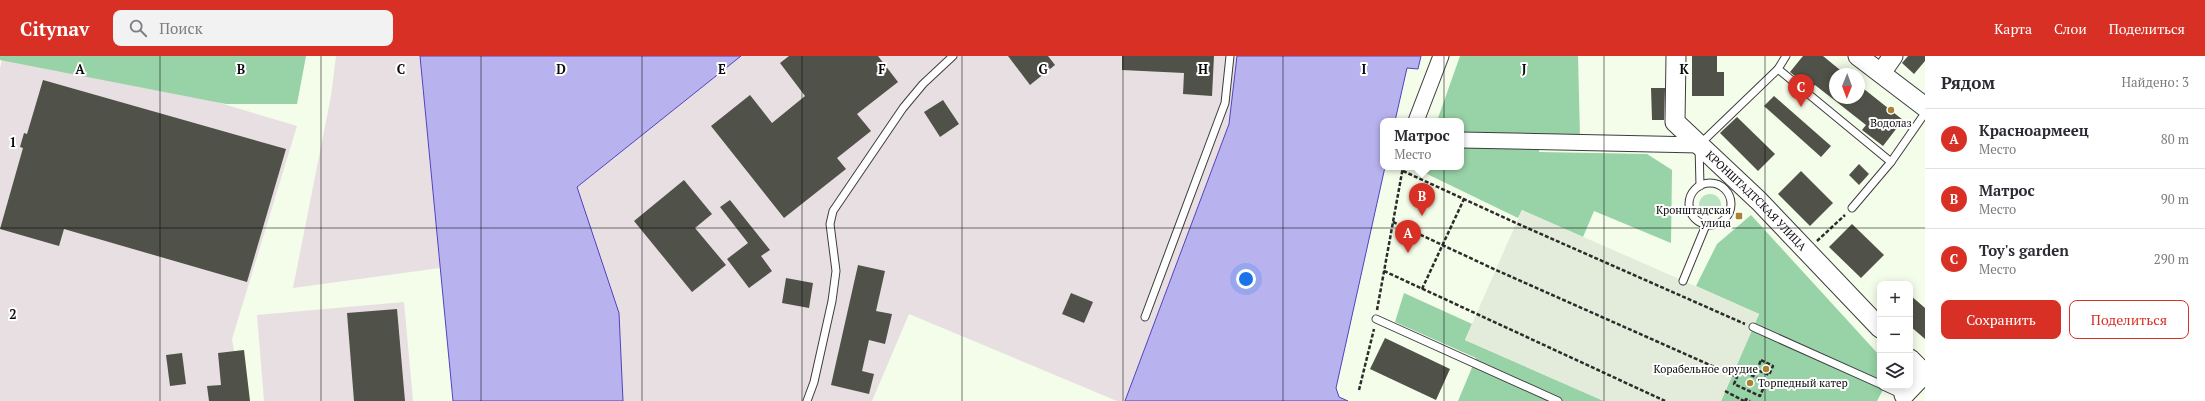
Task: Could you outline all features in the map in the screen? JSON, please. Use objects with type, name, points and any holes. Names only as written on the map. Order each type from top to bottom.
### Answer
[{"type":"street","points":[[1417,118],[1441,56]]},
{"type":"street","name":"КРОНШТАДТСКАЯ УЛИЦА","points":[[1676,56],[1676,122],[1699,145],[1734,189],[1806,251],[1877,325]]},
{"type":"street","points":[[1858,56],[1925,107]]},
{"type":"street","points":[[1881,73],[1893,56]]},
{"type":"street","points":[[1464,140],[1699,145]]},
{"type":"street","points":[[1904,394],[1925,374],[1913,362]]},
{"type":"lane","points":[[807,401],[814,382],[832,301],[836,271],[830,224],[833,211],[903,108],[923,84],[953,56]]},
{"type":"lane","points":[[1144,317],[1225,103],[1230,56]]},
{"type":"lane","points":[[1700,186],[1699,145],[1778,69],[1786,56]]},
{"type":"lane","points":[[1778,69],[1891,162]]},
{"type":"lane","points":[[1852,208],[1891,162],[1925,113]]},
{"type":"lane","points":[[1713,184],[1725,190],[1734,189],[1731,208],[1728,214],[1719,223],[1706,225],[1694,220],[1685,208],[1691,195],[1700,186],[1713,184]]},
{"type":"lane","points":[[1682,281],[1706,225]]},
{"type":"lane","points":[[1376,319],[1558,401]]},
{"type":"lane","points":[[1754,327],[1877,383]]},
{"type":"lane","points":[[1892,389],[1904,394]]},
{"type":"path","points":[[1359,390],[1376,319],[1403,170]]},
{"type":"path","points":[[1405,170],[1464,199],[1754,327]]},
{"type":"path","points":[[1422,289],[1464,199]]},
{"type":"path","points":[[1806,251],[1852,208]]},
{"type":"path","points":[[1393,222],[1737,377]]},
{"type":"path","points":[[1384,271],[1664,401]]},
{"type":"path","points":[[1761,360],[1773,366],[1769,375],[1764,373],[1757,370],[1761,360]]},
{"type":"path","points":[[1740,370],[1766,382],[1760,396],[1734,384],[1737,377],[1740,370]]},
{"type":"path","points":[[1761,380],[1764,373]]},
{"type":"path","points":[[1725,391],[1745,401],[1746,399],[1750,401]]},
{"type":"shaded area","points":[[3,56],[63,56],[297,126],[232,339],[243,401],[0,401],[0,68]]},
{"type":"shaded area","points":[[336,56],[420,56],[440,268],[293,288],[331,96]]},
{"type":"shaded area","points":[[420,56],[741,56],[577,187],[619,313],[623,401],[453,401]]},
{"type":"shaded area","points":[[741,56],[1237,56],[1229,124],[1125,401],[1117,401],[909,314],[872,401],[623,401],[619,313],[577,187]]},
{"type":"shaded area","points":[[1237,56],[1421,56],[1418,69],[1407,68],[1396,118],[1380,118],[1380,170],[1384,170],[1336,388],[1339,397],[1348,401],[1125,401],[1229,124]]},
{"type":"shaded area","points":[[1522,210],[1759,314],[1721,401],[1604,401],[1465,340]]},
{"type":"shaded area","points":[[404,302],[413,401],[264,401],[257,315]]},
{"type":"green space","points":[[0,56],[306,56],[297,104],[226,104],[0,60]]},
{"type":"green space","points":[[1460,56],[1578,56],[1580,137],[1540,134],[1539,152],[1647,154],[1672,170],[1671,243],[1594,211],[1583,237],[1522,210],[1518,218],[1423,172],[1423,170],[1464,170],[1464,118],[1438,118]]},
{"type":"green space","points":[[1706,194],[1714,194],[1721,201],[1721,209],[1714,216],[1706,216],[1699,209],[1699,201]]},
{"type":"green space","points":[[1751,215],[1877,353],[1877,389],[1883,389],[1877,401],[1721,401],[1759,314],[1696,286],[1717,244]]},
{"type":"green space","points":[[1404,293],[1472,324],[1465,340],[1604,401],[1458,401],[1476,358],[1395,322]]},
{"type":"building","points":[[789,56],[878,56],[898,82],[857,114],[871,131],[837,158],[846,169],[784,218],[711,126],[750,95],[772,123],[805,96],[780,63]]},
{"type":"building","points":[[1008,56],[1048,56],[1055,65],[1030,85]]},
{"type":"building","points":[[1122,56],[1214,56],[1212,96],[1183,94],[1184,73],[1122,70]]},
{"type":"building","points":[[1692,56],[1717,56],[1717,72],[1724,72],[1724,96],[1692,96]]},
{"type":"building","points":[[1803,56],[1823,56],[1838,68],[1829,68],[1829,96],[1815,85],[1811,89],[1790,72]]},
{"type":"building","points":[[1908,56],[1925,56],[1925,61],[1914,74],[1902,63]]},
{"type":"building","points":[[43,80],[286,149],[247,282],[64,229],[59,246],[0,229],[23,148],[20,147],[24,133],[27,134]]},
{"type":"building","points":[[1651,88],[1665,88],[1664,120],[1652,120]]},
{"type":"building","points":[[1865,90],[1903,120],[1883,146],[1862,130],[1866,125],[1839,104],[1865,104]]},
{"type":"building","points":[[1774,96],[1831,146],[1821,157],[1764,106]]},
{"type":"building","points":[[943,100],[959,124],[940,137],[924,112]]},
{"type":"building","points":[[1737,117],[1775,154],[1758,171],[1720,133]]},
{"type":"building","points":[[1859,164],[1869,174],[1859,185],[1849,175]]},
{"type":"building","points":[[1801,171],[1833,203],[1810,226],[1778,194]]},
{"type":"building","points":[[684,180],[712,214],[695,228],[726,265],[692,292],[634,221]]},
{"type":"building","points":[[730,200],[770,250],[761,256],[772,271],[749,288],[727,259],[748,243],[720,207]]},
{"type":"building","points":[[1852,224],[1884,255],[1861,278],[1829,247]]},
{"type":"building","points":[[858,265],[885,271],[876,311],[892,314],[885,344],[869,340],[862,371],[874,374],[869,394],[831,385]]},
{"type":"building","points":[[786,278],[813,283],[809,308],[782,303]]},
{"type":"building","points":[[1071,293],[1093,302],[1084,323],[1062,314]]},
{"type":"building","points":[[1913,298],[1925,308],[1925,339],[1913,329]]},
{"type":"building","points":[[397,309],[405,401],[354,401],[347,313]]},
{"type":"building","points":[[1385,338],[1450,369],[1436,400],[1370,369]]},
{"type":"building","points":[[244,350],[250,401],[209,401],[207,386],[221,385],[218,353]]},
{"type":"building","points":[[182,353],[186,384],[170,386],[166,355]]},
{"type":"place","name":"Toy's garden","points":[[1801,107]]},
{"type":"place","name":"Водолаз","points":[[1891,110]]},
{"type":"place","name":"Матрос","points":[[1422,216]]},
{"type":"place","name":"Кронштадская улица","points":[[1739,216]]},
{"type":"place","name":"Красноармеец","points":[[1408,253]]},
{"type":"place","name":"Корабельное орудие","points":[[1766,369]]},
{"type":"place","name":"Торпедный катер","points":[[1750,383]]}]
